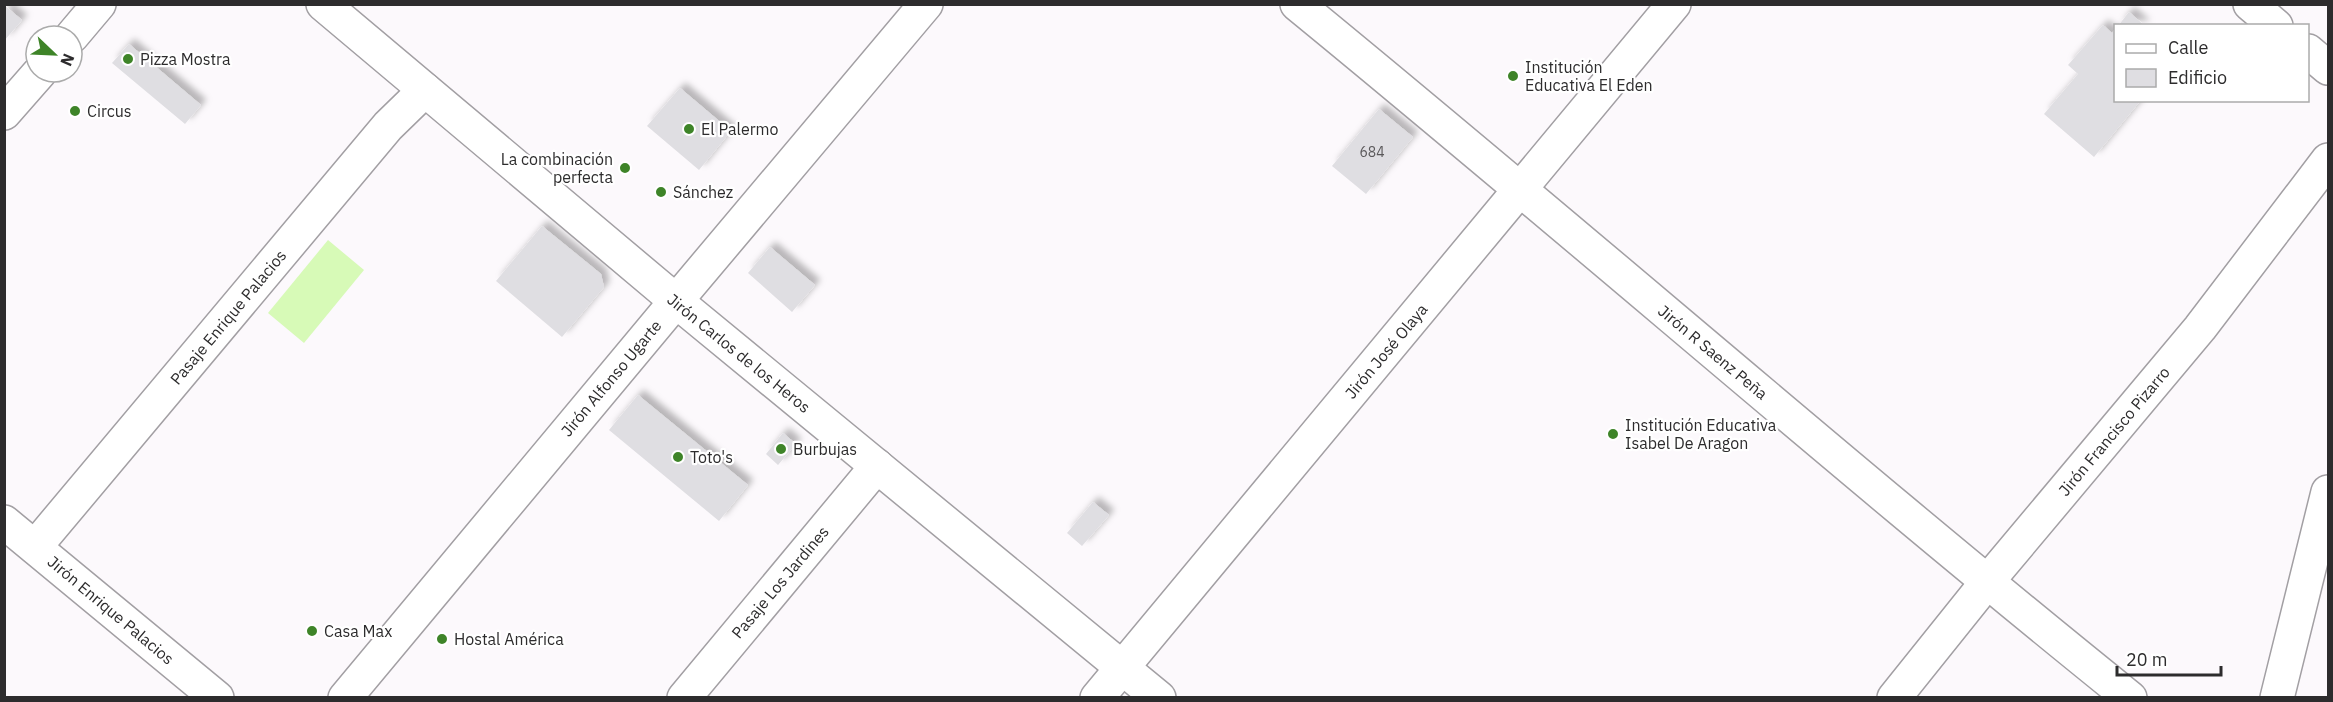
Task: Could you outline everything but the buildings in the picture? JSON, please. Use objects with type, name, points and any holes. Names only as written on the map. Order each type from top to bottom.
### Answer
[{"type":"street","points":[[82,24],[99,4]]},
{"type":"street","name":"Jirón Carlos de los Heros","points":[[323,4],[676,301],[1159,698]]},
{"type":"street","name":"Jirón Alfonso Ugarte","points":[[345,698],[926,4]]},
{"type":"street","name":"Jirón José Olaya","points":[[1097,698],[1674,4]]},
{"type":"street","points":[[2250,4],[2274,24]]},
{"type":"street","name":"Jirón R Saenz Peña","points":[[1318,11],[1521,190],[1987,582],[2130,698]]},
{"type":"street","points":[[2309,53],[2328,68]]},
{"type":"street","points":[[4,113],[29,84]]},
{"type":"street","name":"Pasaje Enrique Palacios","points":[[35,547],[388,126],[425,90]]},
{"type":"street","name":"Jirón Francisco Pizarro","points":[[1894,698],[1987,582],[2200,328],[2328,160]]},
{"type":"street","name":"Pasaje Los Jardines","points":[[684,698],[877,466]]},
{"type":"street","points":[[2277,698],[2328,492]]},
{"type":"street","name":"Jirón Enrique Palacios","points":[[4,522],[217,698]]},
{"type":"green space","points":[[328,240],[364,270],[304,343],[268,313]]},
{"type":"place","name":"Pizza Mostra","points":[[128,59]]},
{"type":"place","name":"Institución Educativa El Eden","points":[[1513,76]]},
{"type":"place","name":"Circus","points":[[75,111]]},
{"type":"place","name":"El Palermo","points":[[689,129]]},
{"type":"place","name":"La combinación perfecta","points":[[625,168]]},
{"type":"place","name":"Sánchez","points":[[661,192]]},
{"type":"place","name":"Institución Educativa Isabel De Aragon","points":[[1613,434]]},
{"type":"place","name":"Burbujas","points":[[781,449]]},
{"type":"place","name":"Toto's","points":[[678,457]]},
{"type":"place","name":"Casa Max","points":[[312,631]]},
{"type":"place","name":"Hostal América","points":[[442,639]]}]
